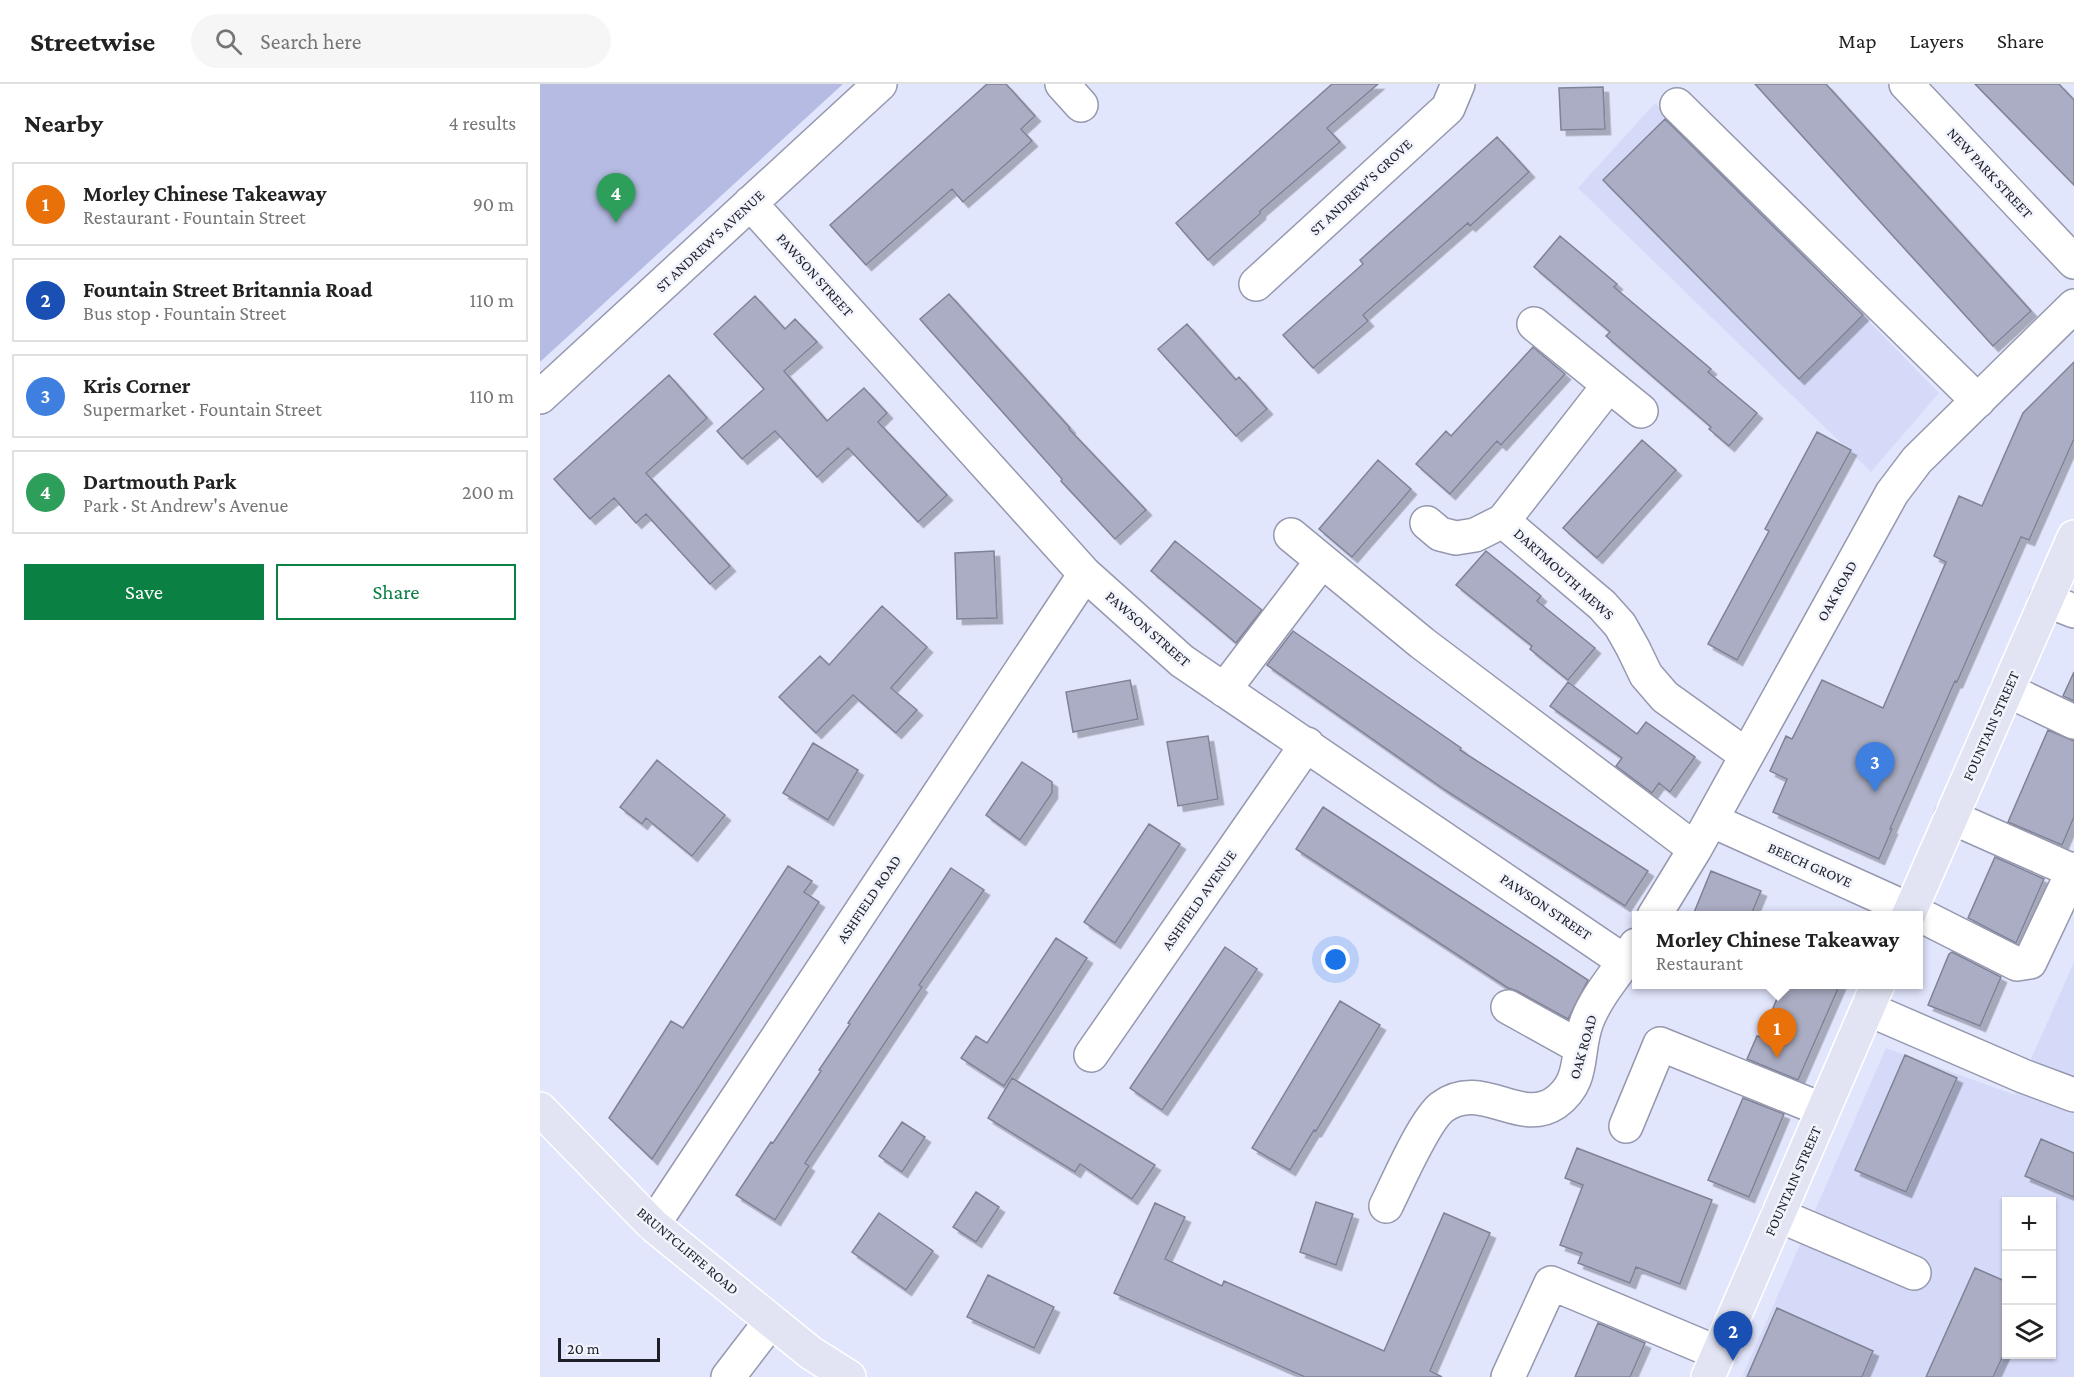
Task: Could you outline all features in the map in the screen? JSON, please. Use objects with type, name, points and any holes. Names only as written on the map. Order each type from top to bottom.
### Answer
[{"type":"main road","name":"FOUNTAIN STREET","points":[[1910,911],[2007,690],[2060,606],[2074,537]]},
{"type":"main road","name":"FOUNTAIN STREET","points":[[1713,1365],[1873,997]]},
{"type":"main road","name":"BRUNTCLIFFE ROAD","points":[[540,1109],[653,1225],[811,1353],[849,1377]]},
{"type":"street","name":"ST ANDREW'S AVENUE","points":[[540,397],[880,84]]},
{"type":"street","name":"ST ANDREW'S GROVE","points":[[1256,284],[1448,108],[1458,84]]},
{"type":"street","name":"NEW PARK STREET","points":[[1906,84],[2074,262]]},
{"type":"street","points":[[1677,105],[1978,401]]},
{"type":"street","name":"PAWSON STREET","points":[[750,203],[1085,574],[1182,662],[1631,953]]},
{"type":"street","name":"OAK ROAD","points":[[1656,911],[1695,849],[1892,492],[1917,460],[2074,306]]},
{"type":"street","points":[[1534,324],[1641,411]]},
{"type":"street","name":"DARTMOUTH MEWS","points":[[1426,523],[1440,534],[1456,538],[1475,535],[1503,521],[1609,385]]},
{"type":"street","name":"DARTMOUTH MEWS","points":[[1503,521],[1602,605],[1620,625],[1646,675],[1665,697],[1746,755]]},
{"type":"street","points":[[1291,535],[1422,643],[1695,849]]},
{"type":"street","points":[[1224,690],[1322,561]]},
{"type":"street","name":"ASHFIELD ROAD","points":[[653,1225],[1085,574]]},
{"type":"street","points":[[2007,690],[2074,722]]},
{"type":"street","name":"ASHFIELD AVENUE","points":[[1091,1055],[1306,744]]},
{"type":"street","points":[[1951,817],[2074,870]]},
{"type":"street","name":"BEECH GROVE","points":[[1710,820],[1905,911]]},
{"type":"street","name":"BEECH GROVE","points":[[1923,920],[2017,964],[2025,964],[2030,962],[2074,870]]},
{"type":"street","name":"OAK ROAD","points":[[1386,1206],[1426,1126],[1440,1108],[1458,1098],[1478,1097],[1498,1101],[1517,1109],[1535,1109],[1553,1104],[1574,1083],[1579,1068],[1580,1047],[1587,1021],[1601,993],[1631,953]]},
{"type":"street","points":[[1873,997],[2023,1076],[2074,1095]]},
{"type":"street","points":[[1508,1007],[1580,1047]]},
{"type":"street","points":[[1626,1126],[1660,1044],[1823,1110]]},
{"type":"street","points":[[1778,1215],[1914,1272]]},
{"type":"street","points":[[1508,1377],[1551,1283],[1713,1365]]},
{"type":"street","points":[[728,1377],[771,1321]]},
{"type":"shaded area","points":[[540,84],[843,84],[540,362]]},
{"type":"shaded area","points":[[1655,103],[1939,393],[1871,472],[1578,188]]},
{"type":"shaded area","points":[[2074,962],[2074,1377],[1742,1377],[1886,1048],[2015,1095]]},
{"type":"building","points":[[987,84],[1006,84],[1035,116],[1021,129],[1032,141],[963,202],[952,189],[866,265],[830,225]]},
{"type":"building","points":[[1332,84],[1378,84],[1327,128],[1340,142],[1260,211],[1260,214],[1208,260],[1176,223]]},
{"type":"building","points":[[1755,84],[1826,84],[2031,311],[1993,346]]},
{"type":"building","points":[[1975,84],[2059,84],[2074,100],[2074,185]]},
{"type":"building","points":[[1603,87],[1605,129],[1561,130],[1559,88]]},
{"type":"building","points":[[1665,119],[1863,315],[1799,379],[1603,180]]},
{"type":"building","points":[[1497,137],[1529,172],[1470,226],[1468,223],[1363,315],[1368,321],[1313,368],[1283,335],[1363,264],[1360,260]]},
{"type":"building","points":[[1560,236],[1617,284],[1614,287],[1711,369],[1708,372],[1757,413],[1729,446],[1709,429],[1711,427],[1606,336],[1610,332],[1534,267]]},
{"type":"building","points":[[949,294],[1069,429],[1146,510],[1115,539],[1061,481],[1062,479],[920,319]]},
{"type":"building","points":[[755,296],[785,329],[795,319],[817,342],[784,371],[827,421],[864,388],[887,413],[878,422],[947,495],[918,522],[848,448],[817,477],[775,431],[742,459],[717,431],[764,389],[714,334]]},
{"type":"building","points":[[1187,324],[1236,380],[1239,377],[1267,409],[1236,436],[1158,349]]},
{"type":"building","points":[[1533,347],[1565,374],[1501,445],[1497,441],[1450,494],[1416,464],[1446,431],[1451,436]]},
{"type":"building","points":[[2074,362],[2074,439],[2029,540],[2021,537],[1957,682],[1955,681],[1879,859],[1773,812],[1787,779],[1770,771],[1786,736],[1792,739],[1822,680],[1883,708],[1946,562],[1934,556],[1959,496],[1982,506],[2023,413]]},
{"type":"building","points":[[669,375],[707,418],[646,473],[730,566],[710,584],[646,514],[636,523],[614,498],[590,519],[554,479]]},
{"type":"building","points":[[1817,432],[1851,450],[1737,660],[1708,644],[1769,531],[1765,529]]},
{"type":"building","points":[[1642,440],[1676,470],[1597,558],[1563,528]]},
{"type":"building","points":[[1378,460],[1411,489],[1352,557],[1319,529]]},
{"type":"building","points":[[1175,541],[1262,610],[1236,643],[1151,571]]},
{"type":"building","points":[[994,551],[997,618],[957,619],[955,553]]},
{"type":"building","points":[[1486,551],[1541,596],[1537,601],[1595,648],[1568,680],[1530,649],[1532,646],[1456,585]]},
{"type":"building","points":[[882,606],[927,647],[891,688],[917,710],[896,733],[853,695],[816,733],[779,697],[820,656],[829,665]]},
{"type":"building","points":[[1293,631],[1461,748],[1460,750],[1648,871],[1625,906],[1445,790],[1267,665]]},
{"type":"building","points":[[2074,672],[2074,701],[2063,696]]},
{"type":"building","points":[[1130,680],[1138,719],[1073,732],[1066,692]]},
{"type":"building","points":[[1568,682],[1637,734],[1646,722],[1695,757],[1670,792],[1659,783],[1652,793],[1616,766],[1622,758],[1550,706]]},
{"type":"building","points":[[2048,730],[2074,741],[2074,817],[2062,845],[2008,822]]},
{"type":"building","points":[[1208,736],[1218,799],[1178,806],[1167,742]]},
{"type":"building","points":[[813,743],[858,770],[828,820],[783,793]]},
{"type":"building","points":[[657,760],[725,815],[692,856],[646,818],[642,824],[620,807]]},
{"type":"building","points":[[1022,762],[1052,782],[1052,793],[1020,840],[986,815]]},
{"type":"building","points":[[1323,807],[1588,980],[1568,1019],[1508,988],[1296,849]]},
{"type":"building","points":[[1149,824],[1180,844],[1115,943],[1084,922]]},
{"type":"building","points":[[1995,857],[2044,879],[2016,943],[1968,918]]},
{"type":"building","points":[[788,866],[812,881],[804,892],[819,902],[652,1159],[609,1118],[671,1021],[683,1028]]},
{"type":"building","points":[[951,868],[984,890],[919,985],[922,987],[805,1163],[809,1166],[775,1220],[736,1195],[821,1071],[819,1070],[850,1024],[848,1023]]},
{"type":"building","points":[[1711,871],[1761,891],[1753,911],[1695,911]]},
{"type":"building","points":[[1056,938],[1087,958],[1004,1086],[961,1058],[976,1036],[987,1043]]},
{"type":"building","points":[[1225,947],[1257,969],[1162,1110],[1130,1088]]},
{"type":"building","points":[[1952,952],[2001,977],[1980,1026],[1928,1005],[1949,954]]},
{"type":"building","points":[[1781,989],[1838,989],[1798,1080],[1747,1059],[1757,1036],[1761,1037]]},
{"type":"building","points":[[1340,1001],[1380,1025],[1290,1170],[1252,1148]]},
{"type":"building","points":[[1905,1055],[1957,1078],[1906,1192],[1855,1170]]},
{"type":"building","points":[[1012,1078],[1155,1165],[1132,1199],[1080,1164],[1075,1172],[988,1118]]},
{"type":"building","points":[[1743,1098],[1784,1114],[1749,1197],[1708,1180]]},
{"type":"building","points":[[902,1122],[925,1137],[902,1172],[879,1156]]},
{"type":"building","points":[[2041,1139],[2074,1153],[2074,1197],[2025,1176]]},
{"type":"building","points":[[1577,1148],[1712,1200],[1680,1284],[1636,1267],[1630,1283],[1578,1263],[1582,1253],[1560,1245],[1583,1185],[1565,1178]]},
{"type":"building","points":[[976,1192],[999,1207],[976,1242],[953,1227]]},
{"type":"building","points":[[1316,1202],[1353,1214],[1336,1265],[1300,1252]]},
{"type":"building","points":[[1155,1203],[1185,1217],[1165,1259],[1222,1286],[1224,1281],[1384,1351],[1444,1213],[1490,1233],[1430,1371],[1442,1377],[1305,1377],[1114,1293]]},
{"type":"building","points":[[879,1213],[933,1251],[906,1290],[852,1252]]},
{"type":"building","points":[[1975,1268],[2002,1280],[2002,1358],[1993,1377],[1926,1377]]},
{"type":"building","points":[[988,1275],[1054,1307],[1034,1348],[967,1317]]},
{"type":"building","points":[[1777,1308],[1873,1351],[1862,1377],[1747,1377]]},
{"type":"building","points":[[1598,1323],[1645,1343],[1630,1377],[1575,1377]]},
{"type":"place","name":"Dartmouth Park","points":[[616,223]]},
{"type":"place","name":"Kris Corner","points":[[1875,792]]},
{"type":"place","name":"Morley Chinese Takeaway","points":[[1777,1058]]},
{"type":"place","name":"Fountain Street Britannia Road","points":[[1733,1361]]}]
